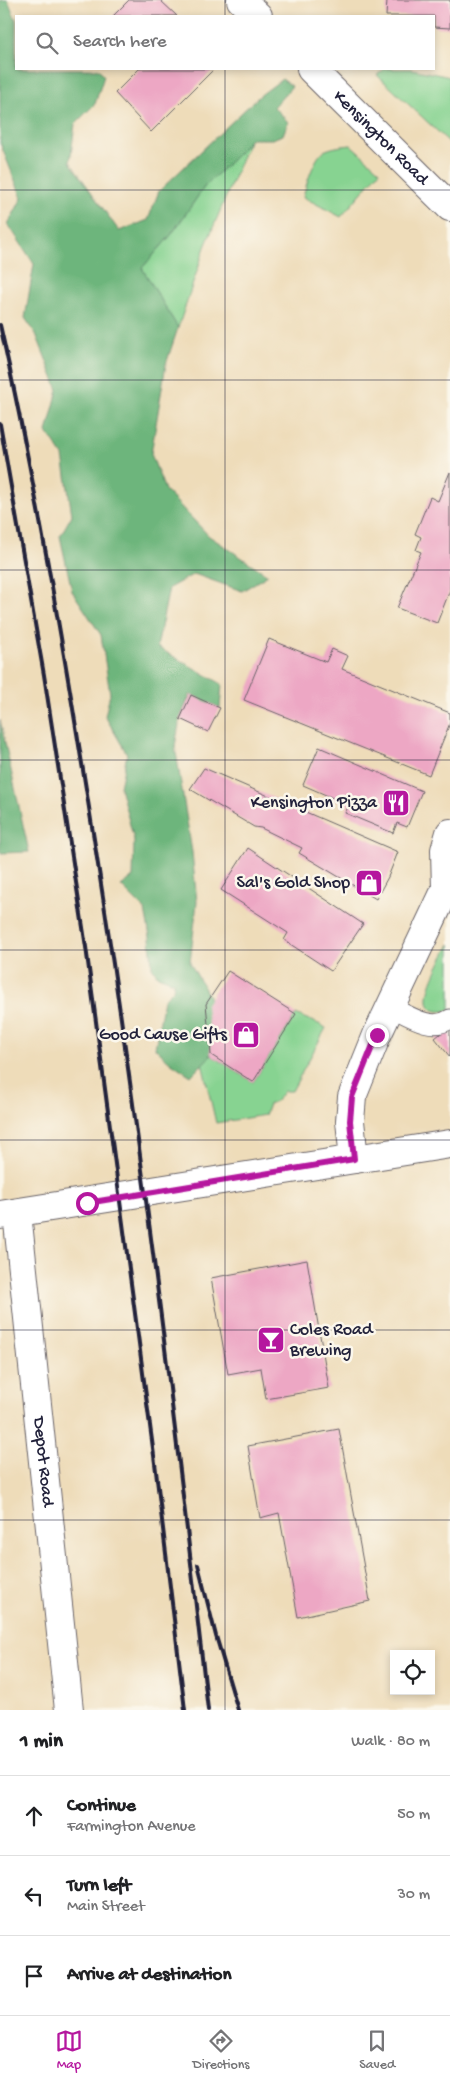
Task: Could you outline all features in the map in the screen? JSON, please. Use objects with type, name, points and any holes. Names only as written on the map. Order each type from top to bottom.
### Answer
[{"type":"street","points":[[241,0],[257,15]]},
{"type":"street","name":"Kensington Road","points":[[311,70],[450,207]]},
{"type":"street","points":[[354,1159],[350,1121],[352,1097],[390,1007],[448,887],[445,850],[450,833]]},
{"type":"street","points":[[9,1214],[450,1144]]},
{"type":"street","name":"Depot Road","points":[[9,1214],[69,1710]]},
{"type":"lane","points":[[390,1007],[437,1025],[450,1019]]},
{"type":"green space","points":[[0,0],[8,0],[15,18],[15,70],[100,70],[104,76],[95,104],[75,124],[70,162],[119,231],[148,220],[159,191],[258,97],[282,79],[292,86],[274,107],[288,122],[283,135],[272,139],[250,139],[240,152],[205,186],[171,235],[142,268],[178,328],[166,364],[151,454],[165,490],[209,536],[268,575],[242,591],[194,574],[169,588],[157,647],[222,684],[220,708],[190,695],[180,719],[175,746],[192,852],[197,902],[190,963],[210,998],[211,1055],[191,1076],[170,1062],[155,1048],[164,999],[173,990],[174,982],[158,976],[152,967],[150,937],[145,910],[121,886],[133,877],[134,840],[120,787],[127,754],[105,716],[110,694],[101,635],[72,591],[60,536],[72,515],[63,456],[47,432],[58,390],[36,334],[25,318],[34,264],[8,224],[22,198],[0,143]]},
{"type":"green space","points":[[384,70],[417,70],[450,77],[450,143],[377,75]]},
{"type":"green space","points":[[250,139],[205,247],[178,328],[142,268],[171,235],[205,186],[240,152]]},
{"type":"green space","points":[[351,145],[380,171],[341,217],[303,197],[311,172],[320,154],[330,149]]},
{"type":"green space","points":[[0,720],[29,852],[0,853]]},
{"type":"green space","points":[[450,944],[450,1010],[437,1011],[430,1006],[428,998],[430,987]]},
{"type":"green space","points":[[296,1014],[326,1028],[292,1091],[284,1091],[276,1101],[269,1104],[265,1115],[216,1123],[202,1063],[211,1055],[253,1082]]},
{"type":"building","points":[[129,0],[160,0],[176,15],[114,15]]},
{"type":"building","points":[[387,0],[450,0],[450,28],[435,27],[435,15],[386,15]]},
{"type":"building","points":[[138,70],[213,70],[151,132],[115,93]]},
{"type":"building","points":[[450,472],[450,590],[437,623],[397,608],[421,552],[416,550],[421,537],[415,534],[430,497],[438,501]]},
{"type":"building","points":[[269,639],[326,662],[332,649],[348,656],[342,669],[450,713],[450,723],[429,775],[244,700]]},
{"type":"building","points":[[191,695],[220,708],[208,732],[180,719]]},
{"type":"building","points":[[319,747],[422,791],[407,827],[397,823],[393,833],[345,813],[349,805],[303,785]]},
{"type":"building","points":[[204,768],[398,852],[388,877],[376,899],[299,853],[302,848],[261,828],[254,827],[190,789]]},
{"type":"building","points":[[248,848],[363,924],[331,971],[284,940],[288,933],[221,890]]},
{"type":"building","name":"Good Cause Gifts","points":[[228,971],[296,1014],[253,1082],[211,1055],[206,1004]]},
{"type":"building","points":[[450,1026],[450,1057],[435,1038]]},
{"type":"building","name":"Coles Road Brewing","points":[[307,1260],[329,1388],[266,1399],[261,1368],[228,1374],[211,1278]]},
{"type":"building","points":[[339,1429],[370,1601],[298,1617],[279,1513],[260,1518],[248,1446]]},
{"type":"railway","points":[[0,325],[47,559],[78,736],[105,909],[153,1252],[208,1710]]},
{"type":"railway","points":[[0,424],[44,675],[86,947],[155,1463],[185,1710]]},
{"type":"railway","points":[[198,1565],[216,1636],[238,1710]]},
{"type":"place","name":"Kensington Pizza","points":[[396,803]]},
{"type":"place","name":"Sal's Gold Shop","points":[[369,883]]},
{"type":"place","name":"Good Cause Gifts","points":[[246,1035]]},
{"type":"place","name":"Coles Road Brewing","points":[[271,1340]]},
{"type":"route","points":[[87,1203],[354,1159],[350,1121],[352,1097],[377,1035]]}]
